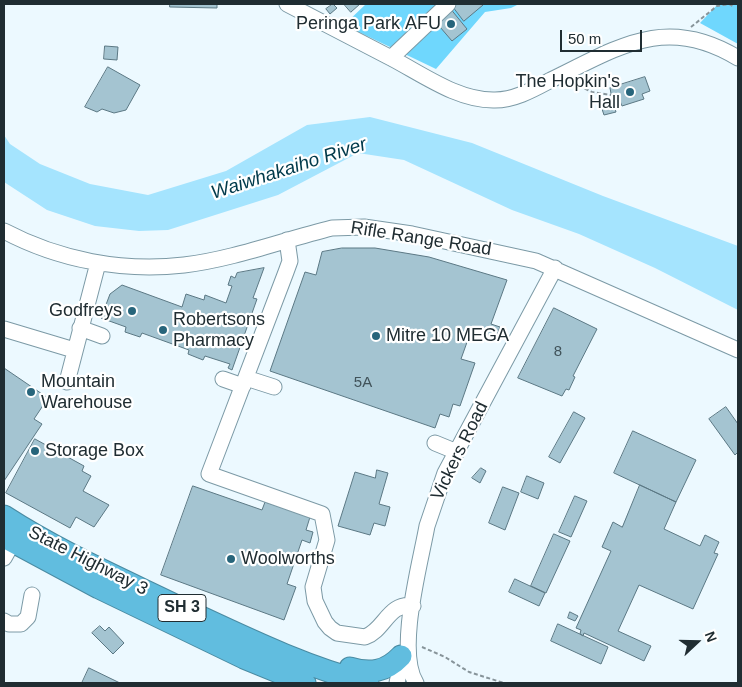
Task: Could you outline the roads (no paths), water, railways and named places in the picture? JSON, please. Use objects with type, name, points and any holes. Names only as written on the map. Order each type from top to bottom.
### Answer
[{"type":"highway","name":"State Highway 3","points":[[9,536],[146,591],[279,652],[328,677],[368,683]]},
{"type":"highway","name":"State Highway 3","points":[[9,536],[123,600],[244,658],[305,683]]},
{"type":"highway","points":[[279,652],[312,656],[370,672],[387,668],[410,649]]},
{"type":"street","points":[[287,4],[449,88],[480,99],[496,100],[527,92],[615,50],[650,38],[673,36],[694,38],[710,43],[738,58]]},
{"type":"street","points":[[391,58],[405,42],[448,4]]},
{"type":"street","name":"Rifle Range Road","points":[[4,231],[20,240],[70,258],[132,267],[185,265],[332,228],[364,227],[511,254],[554,268],[738,350]]},
{"type":"street","points":[[286,240],[290,261],[209,474],[322,514],[326,548],[313,587],[315,601],[330,628],[337,632],[366,637],[377,630],[389,613],[400,606],[413,606]]},
{"type":"street","points":[[67,382],[98,263]]},
{"type":"street","name":"Vickers Road","points":[[416,683],[411,673],[410,649],[413,606],[427,526],[446,473],[554,268]]},
{"type":"street","points":[[4,328],[74,350]]},
{"type":"street","points":[[80,328],[102,336]]},
{"type":"street","points":[[223,379],[274,387]]},
{"type":"street","points":[[435,443],[457,452]]},
{"type":"street","points":[[4,621],[9,624],[21,624],[28,617],[32,595]]},
{"type":"street","name":"Vickers Road","points":[[398,683],[410,649]]},
{"type":"water","name":"Waiwhakaiho River","points":[[370,117],[472,143],[603,196],[738,246],[738,310],[655,268],[579,234],[512,210],[404,160],[358,153],[278,195],[168,230],[139,231],[95,226],[47,210],[4,182],[4,135],[10,144],[40,164],[90,184],[148,195],[226,171],[307,125]]},
{"type":"place","name":"Peringa Park AFU","points":[[451,24]]},
{"type":"place","name":"The Hopkin's Hall","points":[[630,92]]},
{"type":"place","name":"Godfreys","points":[[132,311]]},
{"type":"place","name":"Robertsons Pharmacy","points":[[163,330]]},
{"type":"place","name":"Mitre 10 MEGA","points":[[376,336]]},
{"type":"place","name":"Mountain Warehouse","points":[[31,392]]},
{"type":"place","name":"Storage Box","points":[[35,451]]},
{"type":"place","name":"Woolworths","points":[[231,559]]}]
